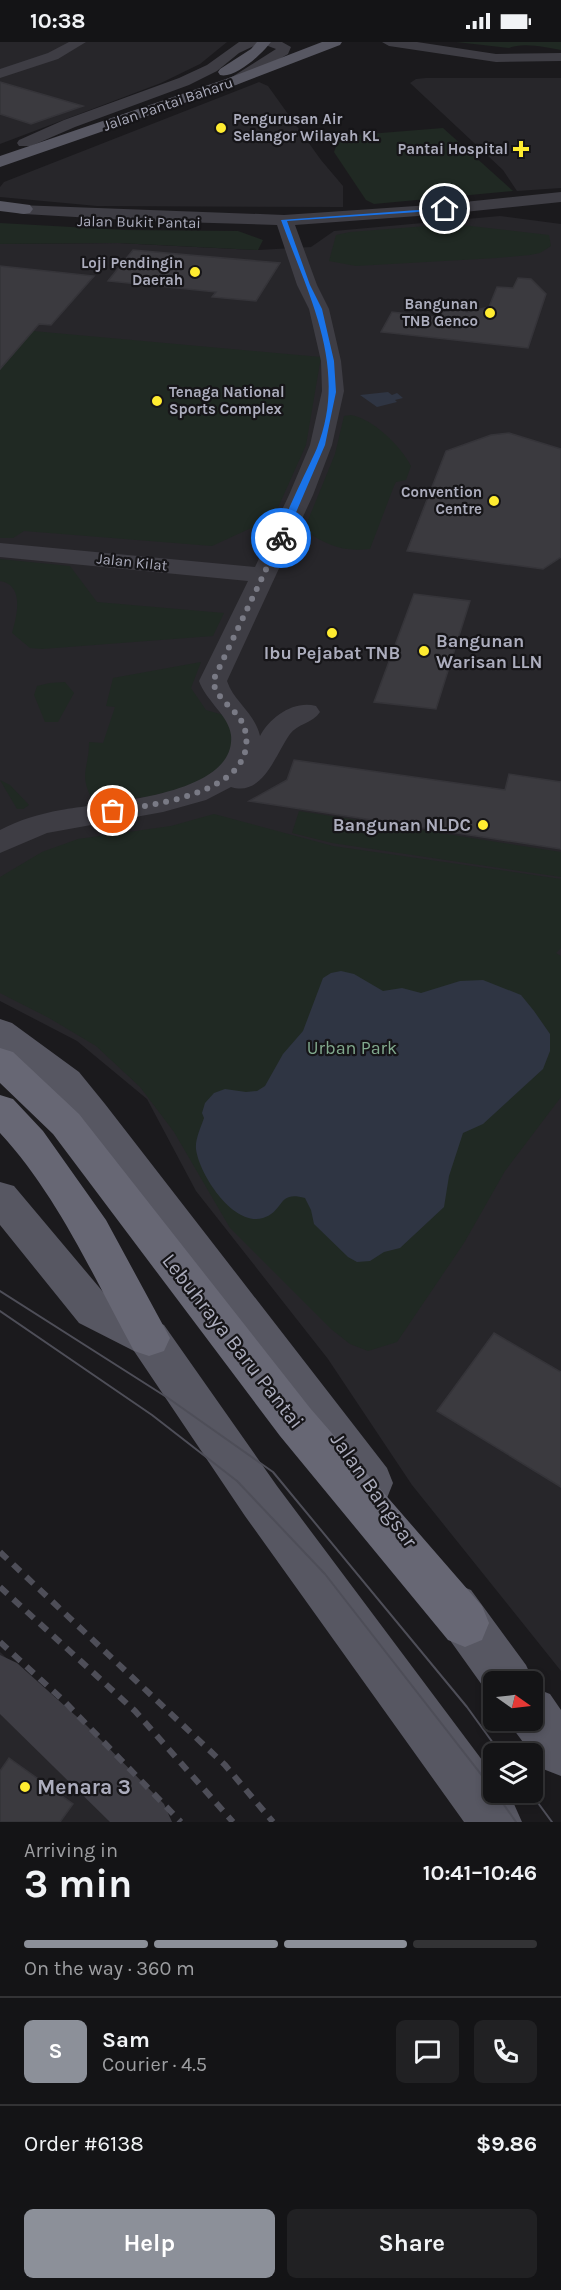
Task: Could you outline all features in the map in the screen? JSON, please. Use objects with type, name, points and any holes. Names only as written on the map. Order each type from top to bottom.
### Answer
[{"type":"highway","name":"Lebuhraya Baru Pantai","points":[[0,1061],[66,1124],[295,1422],[465,1623]]},
{"type":"highway","points":[[0,1109],[30,1141],[92,1231],[148,1338]]},
{"type":"main road","name":"Jalan Pantai Baharu","points":[[0,152],[204,83],[231,69],[256,52],[265,42]]},
{"type":"main road","name":"Jalan Pantai Baharu","points":[[0,162],[231,82],[335,42]]},
{"type":"main road","points":[[2,213],[24,209]]},
{"type":"main road","name":"Jalan Bangsar","points":[[0,1032],[66,1082],[92,1114],[374,1488],[465,1623],[501,1671]]},
{"type":"main road","points":[[0,1197],[94,1311],[148,1338],[261,1501],[496,1822]]},
{"type":"main road","points":[[543,1727],[561,1750]]},
{"type":"street","points":[[0,74],[53,56],[79,42]]},
{"type":"street","points":[[25,143],[56,128],[175,86],[209,70],[236,47],[253,42]]},
{"type":"street","points":[[231,82],[283,51],[284,47],[280,45],[265,42]]},
{"type":"street","points":[[389,42],[496,58],[561,57]]},
{"type":"street","name":"Jalan Bukit Pantai","points":[[2,213],[76,222],[258,223],[445,209],[561,197]]},
{"type":"street","name":"Jalan Bukit Pantai","points":[[24,209],[144,216],[281,220]]},
{"type":"street","points":[[0,862],[69,831],[158,811],[215,785],[228,776],[244,753],[246,741],[240,718],[221,700],[215,691],[213,681],[269,564],[321,445],[333,392],[331,361],[319,309],[281,220]]},
{"type":"street","points":[[171,223],[260,230],[292,244]]},
{"type":"street","name":"Jalan Kilat","points":[[0,550],[269,564]]},
{"type":"street","points":[[0,843],[39,824],[197,808],[219,799],[247,777],[264,756],[279,727],[306,712]]},
{"type":"street","points":[[0,1680],[68,1743],[146,1822]]},
{"type":"shaded area","points":[[0,42],[227,42],[200,64],[161,83],[0,144]]},
{"type":"shaded area","name":"Pantai Hospital","points":[[561,78],[561,188],[517,191],[503,170],[410,83],[416,79]]},
{"type":"shaded area","name":"Pengurusan Air Selangor Wilayah KL","points":[[259,82],[268,86],[321,160],[343,186],[343,207],[97,206],[0,197],[0,187],[4,182]]},
{"type":"shaded area","points":[[500,216],[561,224],[561,1671],[412,1485],[328,1359],[196,1191],[147,1099],[77,1041],[0,1001],[0,244],[118,243],[258,250],[311,247],[334,231]]},
{"type":"shaded area","points":[[0,1652],[97,1743],[172,1822],[0,1822]]},
{"type":"green space","points":[[456,42],[561,42],[561,50],[520,45],[509,48]]},
{"type":"green space","points":[[443,128],[513,191],[374,204],[366,200],[334,152],[338,141],[356,135]]},
{"type":"green space","points":[[0,223],[125,230],[238,231],[263,240],[258,250],[118,243],[0,244]]},
{"type":"green space","points":[[453,224],[549,235],[551,246],[540,253],[497,258],[356,266],[329,261],[336,235]]},
{"type":"green space","name":"Tenaga National Sports Complex","points":[[0,328],[321,357],[306,445],[268,530],[249,529],[212,546],[24,531],[13,538],[0,538]]},
{"type":"green space","points":[[351,415],[368,422],[386,434],[411,466],[406,480],[396,482],[394,486],[370,549],[335,546],[304,530],[335,454],[344,416]]},
{"type":"green space","points":[[0,559],[70,566],[97,602],[224,613],[213,636],[30,648],[12,633],[17,610],[16,595],[13,588],[0,581]]},
{"type":"green space","points":[[201,662],[191,688],[206,710],[227,716],[238,732],[226,763],[195,785],[147,797],[93,801],[85,777],[89,742],[103,743],[115,707],[106,706],[113,678]]},
{"type":"green space","points":[[65,682],[74,693],[58,722],[45,722],[34,695],[37,686]]},
{"type":"green space","points":[[0,780],[10,785],[29,805],[23,809],[17,809]]},
{"type":"green space","points":[[299,811],[561,852],[561,877],[332,843],[292,833]]},
{"type":"green space","name":"Urban Park","points":[[214,814],[333,846],[561,879],[561,948],[556,953],[561,956],[561,1097],[505,1171],[464,1243],[397,1342],[368,1351],[350,1344],[331,1329],[230,1228],[174,1132],[140,1087],[96,1046],[0,993],[0,877],[42,852],[78,839],[171,826]]},
{"type":"water","points":[[388,392],[392,395],[397,393],[403,398],[395,400],[397,402],[377,407],[360,395]]},
{"type":"water","points":[[341,971],[354,974],[383,991],[402,988],[421,993],[460,981],[483,980],[521,995],[550,1034],[550,1051],[543,1069],[483,1124],[463,1133],[449,1176],[444,1207],[400,1248],[384,1252],[370,1261],[357,1262],[348,1257],[314,1224],[305,1198],[296,1196],[285,1199],[275,1211],[263,1218],[252,1219],[240,1215],[229,1207],[211,1184],[196,1149],[197,1137],[204,1118],[202,1113],[205,1103],[214,1093],[225,1089],[246,1092],[257,1091],[265,1086],[283,1054],[303,1031],[323,978]]},
{"type":"building","points":[[0,82],[83,106],[31,124],[0,114]]},
{"type":"building","name":"Loji Pendingin Daerah","points":[[133,250],[280,263],[256,301],[212,297],[216,292],[108,281]]},
{"type":"building","points":[[0,266],[94,276],[51,325],[39,324],[0,369]]},
{"type":"building","name":"Bangunan TNB Genco","points":[[518,278],[531,279],[546,294],[528,348],[381,332],[392,312],[436,317],[447,309],[457,308],[467,312],[489,307],[497,287],[513,288]]},
{"type":"building","name":"Convention Centre","points":[[509,433],[561,449],[561,557],[543,569],[407,551],[446,451],[491,435]]},
{"type":"building","name":"Bangunan Warisan LLN","points":[[414,594],[470,601],[436,709],[374,702]]},
{"type":"building","name":"Bangunan NLDC","points":[[294,760],[505,790],[509,774],[561,782],[561,849],[249,801],[287,780]]},
{"type":"building","points":[[494,1333],[561,1372],[561,1487],[437,1411]]},
{"type":"building","name":"Menara 3","points":[[9,1758],[73,1804],[60,1822],[0,1822],[0,1771]]},
{"type":"tram line","points":[[0,1291],[168,1398],[273,1472],[467,1707],[493,1743]]},
{"type":"tram line","points":[[0,1311],[152,1415],[237,1481],[325,1574],[483,1777]]},
{"type":"tram line","points":[[503,1803],[516,1822]]},
{"type":"tram line","points":[[538,1803],[552,1822]]},
{"type":"railway","points":[[0,1552],[225,1765],[273,1822]]},
{"type":"railway","points":[[0,1587],[135,1711],[233,1822]]},
{"type":"railway","points":[[0,1642],[64,1701],[181,1822]]},
{"type":"way so far","points":[[113,811],[154,805],[199,793],[228,776],[238,765],[244,753],[245,730],[240,718],[215,691],[213,681],[281,538]]},
{"type":"place","name":"Pengurusan Air Selangor Wilayah KL","points":[[221,128]]},
{"type":"place","name":"Pantai Hospital","points":[[521,149]]},
{"type":"place","name":"Loji Pendingin Daerah","points":[[195,272]]},
{"type":"place","name":"Bangunan TNB Genco","points":[[490,313]]},
{"type":"place","name":"Tenaga National Sports Complex","points":[[157,401]]},
{"type":"place","name":"Convention Centre","points":[[494,501]]},
{"type":"place","name":"Ibu Pejabat TNB","points":[[332,633]]},
{"type":"place","name":"Bangunan Warisan LLN","points":[[424,651]]},
{"type":"place","name":"Bangunan NLDC","points":[[483,825]]},
{"type":"place","name":"Menara 3","points":[[25,1787]]},
{"type":"route","points":[[281,538],[316,460],[329,419],[333,392],[331,361],[319,309],[307,285],[284,220],[445,209]]}]
